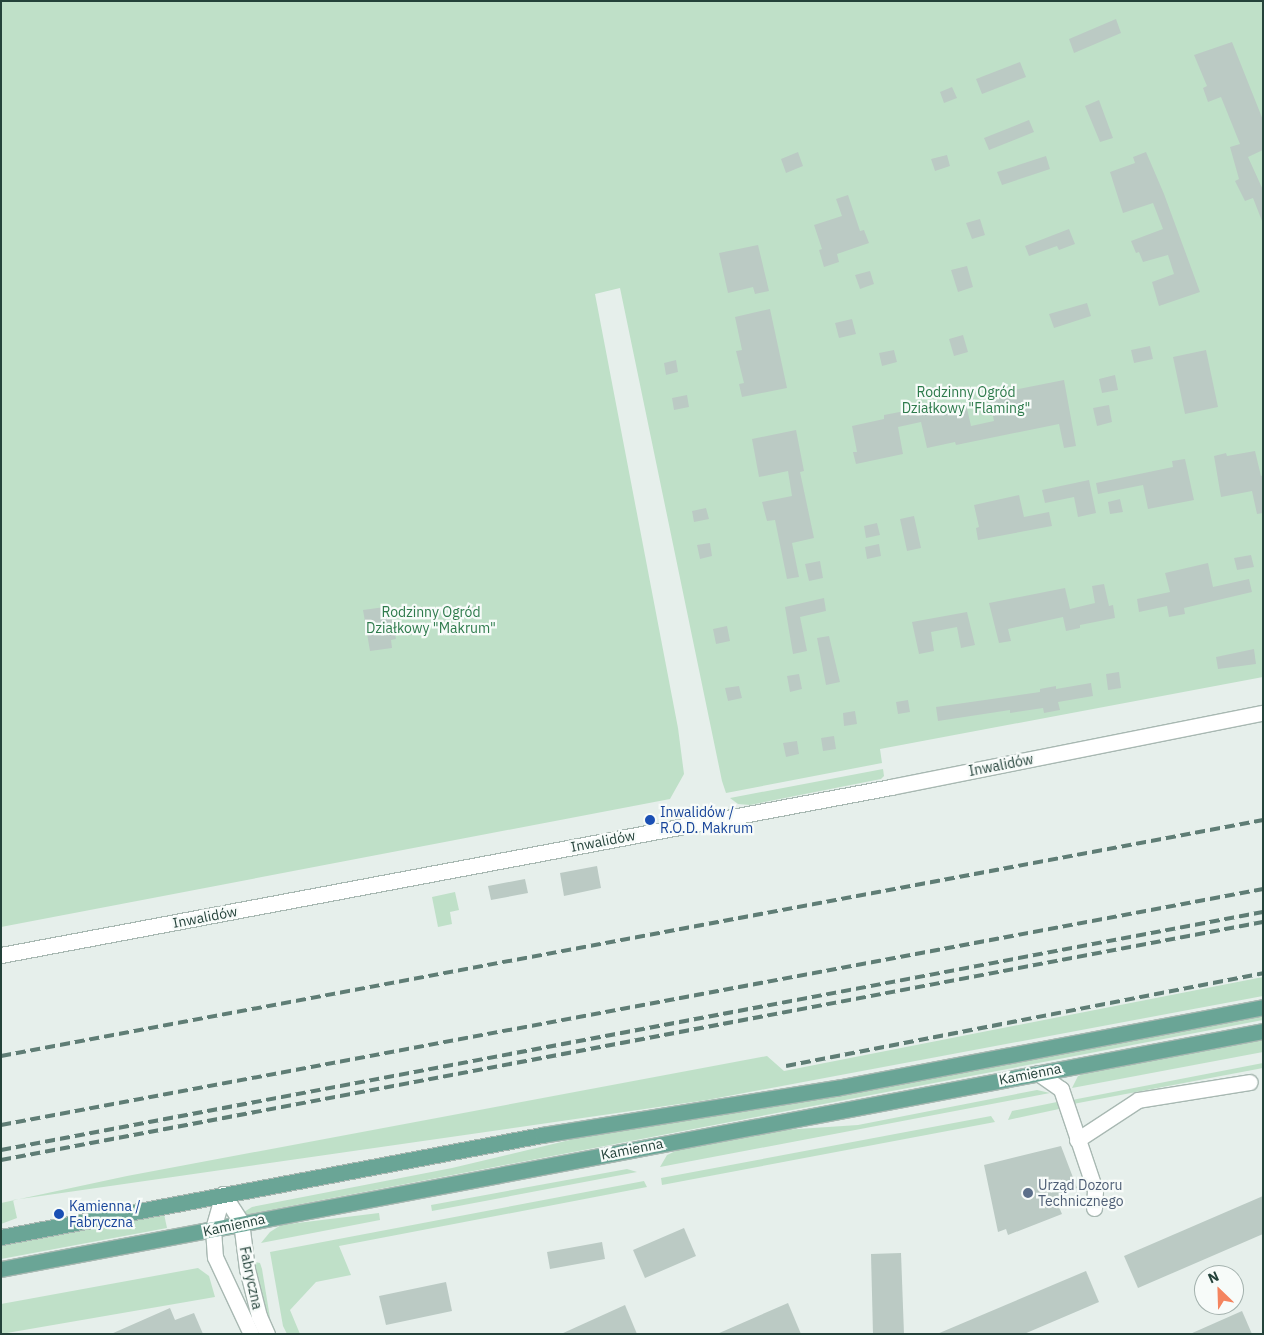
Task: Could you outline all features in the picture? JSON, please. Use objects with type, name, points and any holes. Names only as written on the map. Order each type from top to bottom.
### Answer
[{"type":"main road","name":"Kamienna","points":[[1,1237],[542,1135],[836,1088],[1263,1008]]},
{"type":"main road","name":"Kamienna","points":[[1,1269],[241,1222],[1263,1031]]},
{"type":"street","name":"Inwalidów","points":[[1,955],[901,785],[1263,714]]},
{"type":"street","points":[[1061,1089],[1073,1066]]},
{"type":"street","points":[[1038,1073],[1061,1089],[1077,1140],[1096,1190],[1094,1208]]},
{"type":"street","points":[[1077,1140],[1138,1100],[1250,1082]]},
{"type":"street","name":"Fabryczna","points":[[223,1194],[241,1222],[247,1269],[259,1316],[267,1334]]},
{"type":"street","name":"Fabryczna","points":[[223,1194],[213,1229],[216,1257],[251,1334]]},
{"type":"green space","points":[[1,1],[1263,1],[1263,677],[880,749],[882,763],[726,793],[620,288],[595,294],[678,728],[684,774],[670,799],[1,927]]},
{"type":"green space","points":[[883,769],[884,776],[881,779],[750,805],[738,804],[730,798]]},
{"type":"green space","points":[[455,892],[459,910],[450,912],[452,924],[438,927],[432,897]]},
{"type":"green space","points":[[1263,977],[1263,996],[707,1100],[19,1199],[127,1176],[767,1056],[784,1071]]},
{"type":"green space","points":[[1263,1015],[1263,1020],[244,1215],[244,1212],[252,1207],[452,1168],[578,1138],[873,1089]]},
{"type":"green space","points":[[1263,1038],[1263,1052],[1072,1088],[1078,1076],[1088,1072]]},
{"type":"green space","points":[[1263,1063],[1263,1068],[1073,1104],[1072,1100]]},
{"type":"green space","points":[[1037,1090],[1050,1093],[660,1167],[667,1155],[678,1150],[783,1130],[858,1125]]},
{"type":"green space","points":[[1057,1102],[1059,1109],[1008,1120],[1012,1111]]},
{"type":"green space","points":[[991,1116],[995,1122],[662,1185],[661,1178]]},
{"type":"green space","points":[[627,1169],[637,1172],[432,1211],[431,1205]]},
{"type":"green space","points":[[644,1181],[647,1187],[339,1246],[351,1275],[316,1282],[290,1310],[300,1334],[287,1334],[283,1326],[270,1252]]},
{"type":"green space","points":[[13,1200],[17,1218],[1,1224],[1,1203]]},
{"type":"green space","points":[[379,1213],[380,1220],[261,1243],[270,1232],[281,1225]]},
{"type":"green space","points":[[164,1214],[167,1228],[1,1259],[1,1244]]},
{"type":"green space","points":[[255,1262],[260,1263],[262,1269],[271,1324],[256,1276]]},
{"type":"green space","points":[[198,1268],[209,1276],[215,1297],[1,1334],[1,1304]]},
{"type":"building","points":[[1116,19],[1121,33],[1074,53],[1069,39]]},
{"type":"building","points":[[1232,42],[1263,120],[1263,150],[1248,157],[1263,190],[1262,221],[1253,198],[1245,201],[1235,181],[1239,179],[1230,147],[1240,144],[1221,97],[1208,102],[1203,88],[1207,86],[1194,55]]},
{"type":"building","points":[[1020,62],[1026,77],[982,94],[976,79]]},
{"type":"building","points":[[952,87],[957,98],[944,103],[940,92]]},
{"type":"building","points":[[1099,100],[1113,138],[1100,142],[1085,106]]},
{"type":"building","points":[[1029,120],[1034,132],[989,150],[984,138]]},
{"type":"building","points":[[798,152],[803,166],[786,173],[781,159]]},
{"type":"building","points":[[1146,152],[1164,194],[1200,292],[1159,306],[1152,282],[1174,274],[1168,255],[1143,262],[1139,252],[1136,253],[1131,241],[1163,229],[1153,203],[1123,213],[1110,172],[1135,163],[1133,157]]},
{"type":"building","points":[[947,155],[950,166],[935,171],[931,159]]},
{"type":"building","points":[[1046,156],[1050,169],[1002,185],[997,172]]},
{"type":"building","points":[[848,195],[860,231],[864,230],[869,243],[837,254],[839,262],[824,267],[819,250],[822,249],[814,225],[842,216],[836,199]]},
{"type":"building","points":[[980,219],[985,235],[972,239],[966,223]]},
{"type":"building","points":[[1069,229],[1075,244],[1059,250],[1057,246],[1029,256],[1025,246]]},
{"type":"building","points":[[758,245],[769,291],[755,294],[753,287],[728,293],[719,253]]},
{"type":"building","points":[[967,266],[973,287],[958,292],[951,270]]},
{"type":"building","points":[[870,271],[874,284],[860,289],[855,275]]},
{"type":"building","points":[[1087,303],[1091,316],[1054,328],[1049,314]]},
{"type":"building","points":[[770,309],[787,388],[742,397],[739,384],[744,383],[736,351],[742,350],[735,317]]},
{"type":"building","points":[[852,319],[856,334],[839,338],[835,323]]},
{"type":"building","points":[[963,335],[968,352],[954,356],[949,339]]},
{"type":"building","points":[[1150,346],[1153,359],[1134,363],[1131,350]]},
{"type":"building","points":[[894,350],[897,362],[882,366],[879,353]]},
{"type":"building","points":[[1206,350],[1218,407],[1185,414],[1173,357]]},
{"type":"building","points":[[676,360],[678,372],[666,375],[664,363]]},
{"type":"building","points":[[1115,375],[1118,390],[1102,393],[1099,379]]},
{"type":"building","points":[[1064,380],[1076,446],[1064,448],[1059,424],[956,445],[955,442],[927,448],[921,422],[898,427],[903,454],[856,464],[853,452],[857,452],[852,426],[884,419],[884,415],[931,406],[932,411],[966,404],[971,426],[994,421],[988,395]]},
{"type":"building","points":[[687,395],[689,407],[674,410],[672,398]]},
{"type":"building","points":[[1109,405],[1112,422],[1097,426],[1093,408]]},
{"type":"building","points":[[796,430],[804,471],[800,472],[814,538],[792,543],[799,577],[787,579],[775,520],[767,521],[762,502],[792,496],[788,471],[759,477],[752,439]]},
{"type":"building","points":[[1255,451],[1261,476],[1263,475],[1263,513],[1257,514],[1252,491],[1221,497],[1214,456],[1226,453],[1227,456]]},
{"type":"building","points":[[1185,459],[1194,500],[1148,509],[1143,485],[1098,494],[1096,483],[1173,467],[1172,461]]},
{"type":"building","points":[[1089,480],[1096,513],[1078,517],[1074,497],[1045,503],[1042,490]]},
{"type":"building","points":[[1019,495],[1024,517],[1049,512],[1052,526],[978,540],[976,528],[979,527],[974,505]]},
{"type":"building","points":[[1120,499],[1123,512],[1110,514],[1108,502]]},
{"type":"building","points":[[706,508],[709,519],[694,522],[692,511]]},
{"type":"building","points":[[914,516],[921,548],[907,551],[900,519]]},
{"type":"building","points":[[877,523],[880,535],[866,538],[864,526]]},
{"type":"building","points":[[710,543],[712,556],[700,559],[697,545]]},
{"type":"building","points":[[879,544],[881,556],[867,559],[865,547]]},
{"type":"building","points":[[1251,555],[1254,567],[1237,570],[1234,558]]},
{"type":"building","points":[[820,561],[823,578],[809,581],[805,564]]},
{"type":"building","points":[[1208,563],[1213,587],[1249,579],[1252,592],[1184,608],[1185,614],[1169,617],[1167,606],[1139,612],[1137,599],[1170,592],[1165,573]]},
{"type":"building","points":[[1104,584],[1109,606],[1113,605],[1115,618],[1080,625],[1080,628],[1066,631],[1063,617],[1008,629],[1011,641],[999,643],[989,603],[1065,588],[1070,609],[1095,603],[1092,586]]},
{"type":"building","points":[[824,598],[826,611],[800,617],[807,651],[793,654],[785,607]]},
{"type":"building","points":[[385,607],[386,615],[391,614],[396,639],[391,640],[392,648],[370,651],[363,610]]},
{"type":"building","points":[[967,612],[975,645],[961,648],[957,627],[931,632],[934,651],[919,654],[912,622]]},
{"type":"building","points":[[727,626],[730,641],[716,644],[713,629]]},
{"type":"building","points":[[829,636],[840,682],[826,685],[817,638]]},
{"type":"building","points":[[1254,649],[1256,664],[1218,669],[1216,657]]},
{"type":"building","points":[[1119,672],[1121,688],[1108,690],[1106,674]]},
{"type":"building","points":[[799,674],[802,689],[790,692],[787,676]]},
{"type":"building","points":[[1091,683],[1093,696],[1058,702],[1060,710],[1044,713],[1043,708],[1010,713],[1010,710],[938,721],[936,707],[1040,692],[1040,689],[1056,686],[1056,689]]},
{"type":"building","points":[[739,686],[742,698],[728,701],[725,688]]},
{"type":"building","points":[[908,700],[910,712],[898,714],[896,702]]},
{"type":"building","points":[[855,711],[857,724],[844,726],[843,713]]},
{"type":"building","points":[[834,736],[836,749],[823,751],[821,738]]},
{"type":"building","points":[[797,741],[799,754],[786,757],[783,743]]},
{"type":"building","points":[[597,866],[601,888],[564,896],[560,873]]},
{"type":"building","points":[[525,879],[528,893],[491,900],[488,886]]},
{"type":"building","name":"Urząd Dozoru Technicznego","points":[[1061,1146],[1077,1188],[1055,1198],[1062,1214],[1008,1235],[1006,1229],[998,1232],[984,1165]]},
{"type":"building","points":[[1263,1196],[1263,1234],[1138,1288],[1124,1256]]},
{"type":"building","points":[[684,1228],[696,1256],[645,1278],[633,1250]]},
{"type":"building","points":[[602,1242],[605,1259],[550,1269],[547,1252]]},
{"type":"building","points":[[901,1253],[904,1334],[873,1334],[871,1254]]},
{"type":"building","points":[[1086,1271],[1099,1302],[1024,1334],[937,1334]]},
{"type":"building","points":[[446,1282],[452,1311],[386,1325],[379,1296]]},
{"type":"building","points":[[788,1303],[801,1334],[717,1334]]},
{"type":"building","points":[[625,1305],[637,1334],[561,1334]]},
{"type":"building","points":[[170,1308],[175,1320],[194,1313],[203,1334],[111,1334]]},
{"type":"building","points":[[1233,1315],[1244,1315],[1252,1334],[1190,1334]]},
{"type":"railway","points":[[1,1056],[1263,820]]},
{"type":"railway","points":[[1,1125],[1263,889]]},
{"type":"railway","points":[[1,1150],[1263,912]]},
{"type":"railway","points":[[1,1160],[1263,922]]},
{"type":"railway","points":[[786,1066],[1263,973]]},
{"type":"place","name":"Inwalidów / R.O.D. Makrum","points":[[650,820]]},
{"type":"place","name":"Urząd Dozoru Technicznego","points":[[1028,1193]]},
{"type":"place","name":"Kamienna / Fabryczna","points":[[59,1214]]},
{"type":"park label","name":"Rodzinny Ogród Działkowy \"Flaming\"","points":[[966,400]]},
{"type":"park label","name":"Rodzinny Ogród Działkowy \"Makrum\"","points":[[431,620]]}]
